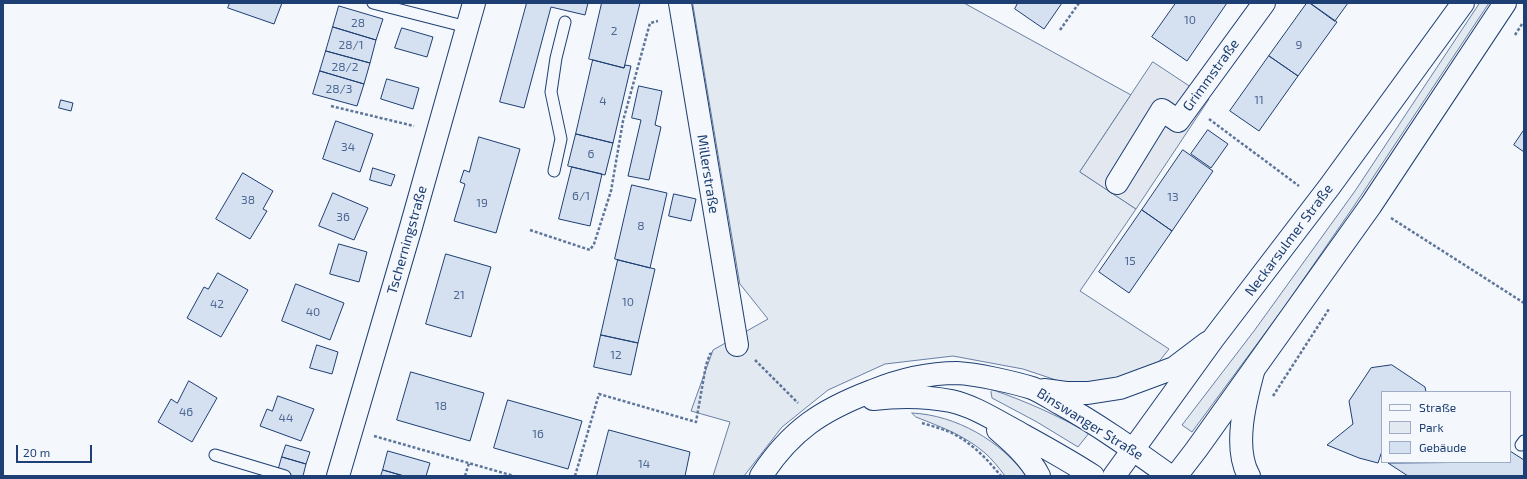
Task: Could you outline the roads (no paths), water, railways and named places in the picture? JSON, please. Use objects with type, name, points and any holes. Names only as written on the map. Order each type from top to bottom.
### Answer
[{"type":"main road","name":"Tscherningstraße","points":[[338,476],[474,3]]},
{"type":"main road","name":"Grimmstraße","points":[[1117,183],[1162,110],[1178,121],[1264,3]]},
{"type":"main road","name":"Neckarsulmer Straße","points":[[1114,476],[1213,339],[1330,186],[1463,3]]},
{"type":"main road","points":[[1176,476],[1371,205],[1505,3]]},
{"type":"main road","name":"Millerstraße","points":[[681,9],[736,345]]},
{"type":"main road","points":[[1033,389],[1066,394],[1088,393],[1120,388],[1174,368],[1213,339]]},
{"type":"main road","points":[[1249,476],[1244,466],[1242,436],[1244,404],[1254,366]]},
{"type":"main road","name":"Binswanger Straße","points":[[761,476],[778,451],[800,430],[814,419],[844,402],[893,383],[924,375],[958,373],[995,379],[1033,389],[1076,413],[1170,476]]},
{"type":"main road","name":"Binswanger Straße","points":[[844,402],[892,396],[923,397],[952,401],[973,408],[1062,456],[1093,476]]},
{"type":"main road","points":[[973,408],[1010,440],[1035,468],[1039,476]]},
{"type":"lane","points":[[373,3],[467,28]]},
{"type":"lane","points":[[554,171],[561,139],[551,92],[556,58],[565,22]]},
{"type":"lane","points":[[215,455],[286,476]]}]
